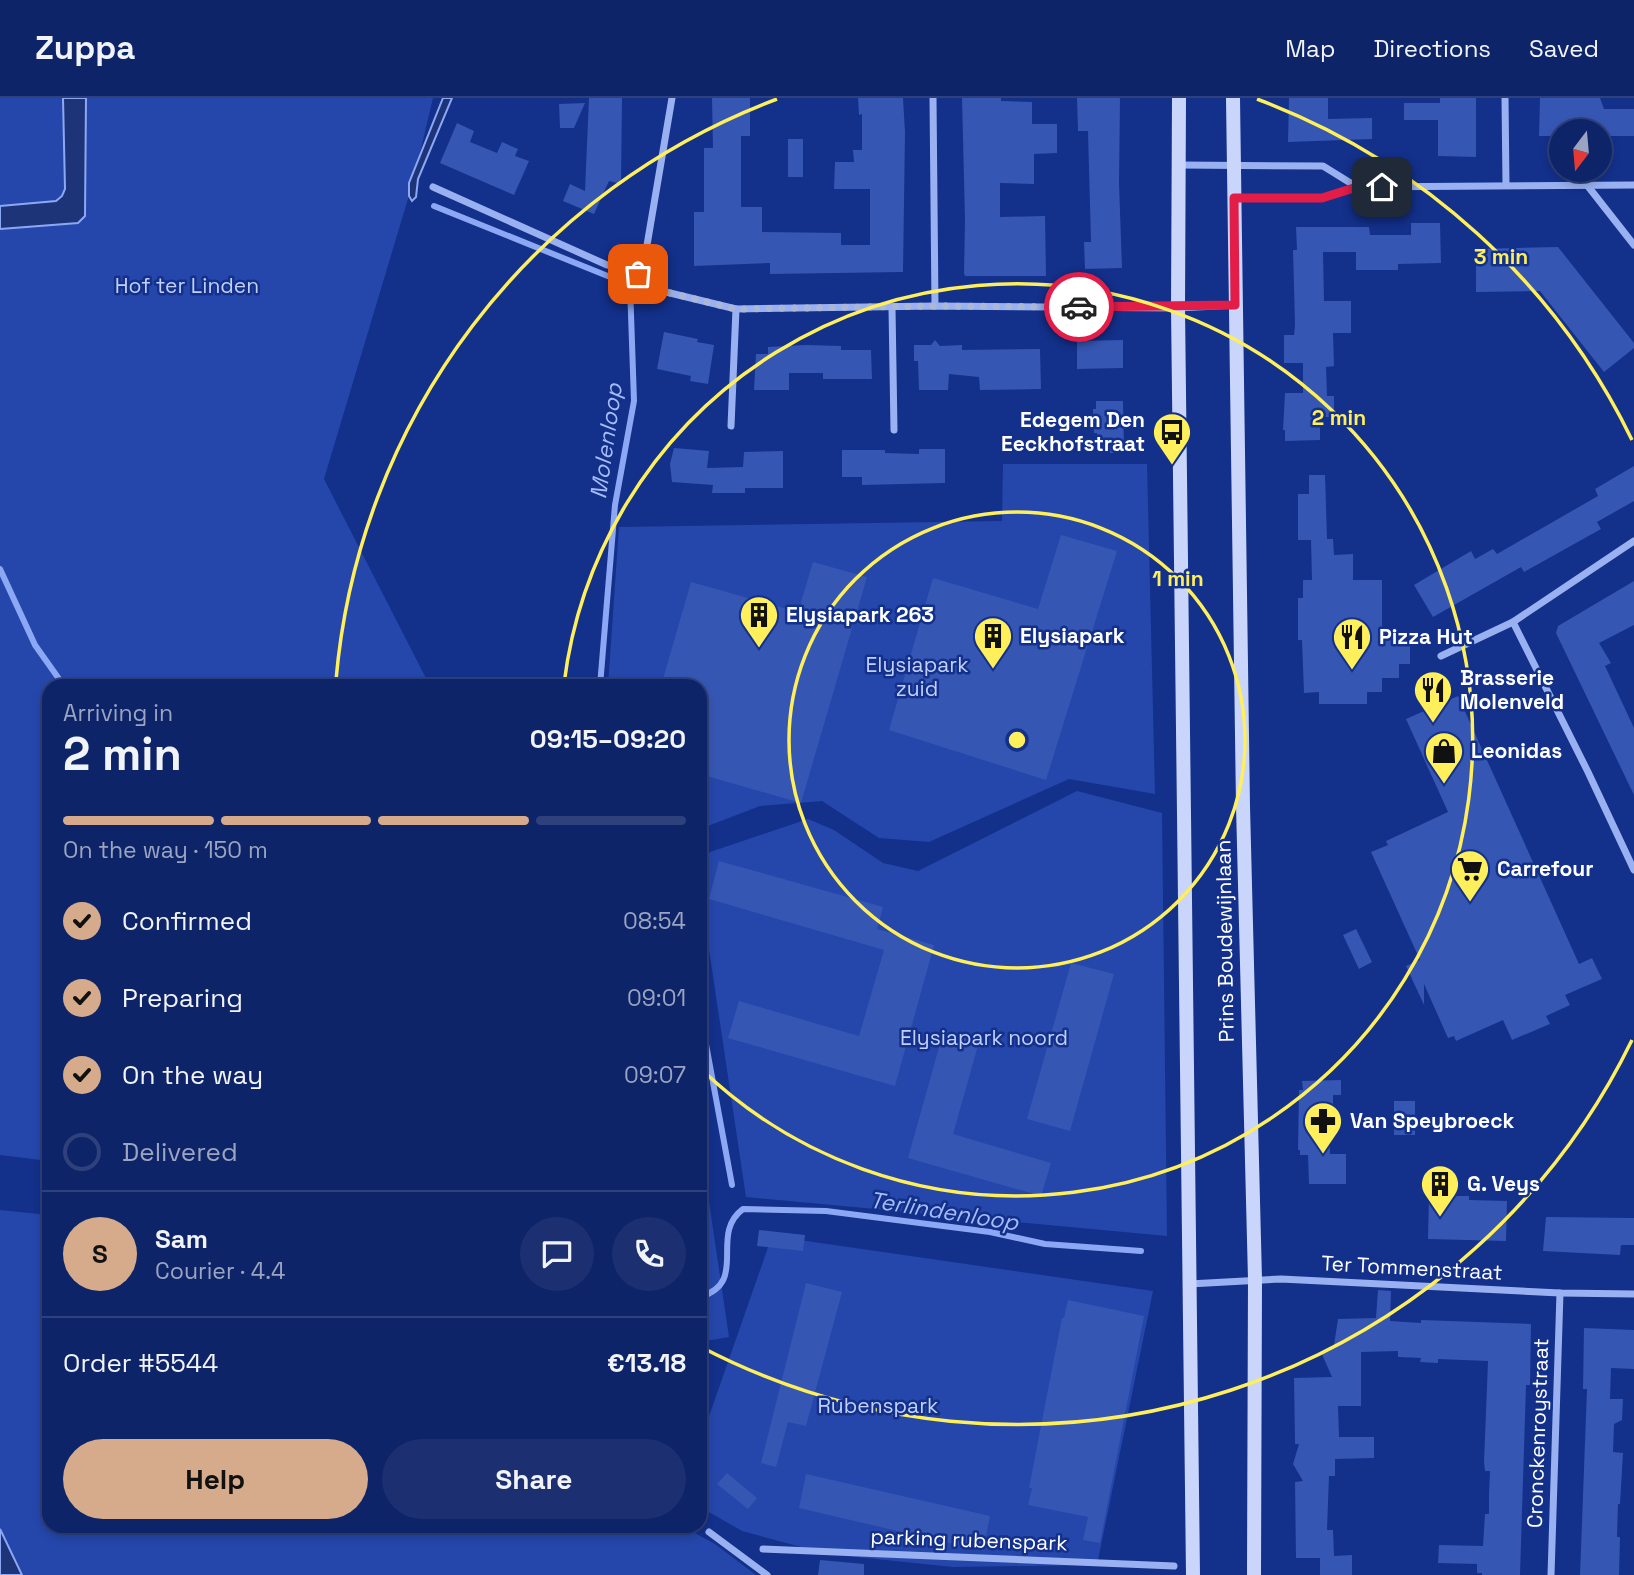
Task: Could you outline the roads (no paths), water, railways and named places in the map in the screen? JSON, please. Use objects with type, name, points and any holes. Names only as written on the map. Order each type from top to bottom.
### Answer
[{"type":"main road","name":"Prins Boudewijnlaan","points":[[1179,98],[1178,307],[1194,1575]]},
{"type":"main road","name":"Prins Boudewijnlaan","points":[[1233,98],[1240,164],[1234,198],[1235,305],[1243,806],[1255,1279],[1254,1575]]},
{"type":"street","points":[[638,274],[646,251],[672,98]]},
{"type":"street","points":[[933,98],[935,306]]},
{"type":"street","points":[[1505,98],[1506,185]]},
{"type":"street","points":[[1180,165],[1323,166],[1357,187]]},
{"type":"street","points":[[1587,185],[1634,245]]},
{"type":"street","points":[[1234,198],[1322,198],[1357,187],[1634,185]]},
{"type":"street","points":[[433,187],[607,265],[638,274],[666,292],[736,309],[1235,305]]},
{"type":"street","points":[[892,308],[894,430]]},
{"type":"street","points":[[731,426],[736,309]]},
{"type":"street","points":[[1441,656],[1513,622],[1634,541]]},
{"type":"street","points":[[1513,622],[1634,870]]},
{"type":"street","name":"Ter Tommenstraat","points":[[1189,1284],[1255,1279],[1634,1294]]},
{"type":"street","name":"Cronckenroystraat","points":[[1551,1575],[1560,1293]]},
{"type":"street","points":[[709,1532],[767,1575]]},
{"type":"street","name":"parking rubenspark","points":[[763,1549],[1174,1566]]},
{"type":"waterway","name":"Molenloop","points":[[434,206],[630,285],[634,401],[615,505],[601,679]]},
{"type":"waterway","name":"Terlindenloop","points":[[0,569],[35,645],[59,679]]},
{"type":"waterway","name":"Terlindenloop","points":[[707,1050],[732,1185]]},
{"type":"waterway","name":"Terlindenloop","points":[[707,1294],[723,1281],[729,1232],[733,1220],[743,1209],[826,1211],[990,1232],[1045,1244],[1141,1251]]},
{"type":"place","name":"Edegem Den Eeckhofstraat","points":[[1172,466]]},
{"type":"place","name":"Elysiapark 263","points":[[759,649]]},
{"type":"place","name":"Elysiapark","points":[[993,670]]},
{"type":"place","name":"Pizza Hut","points":[[1352,671]]},
{"type":"place","name":"Brasserie Molenveld","points":[[1433,724]]},
{"type":"place","name":"Leonidas","points":[[1444,785]]},
{"type":"place","name":"Carrefour","points":[[1470,903]]},
{"type":"place","name":"Van Speybroeck","points":[[1323,1155]]},
{"type":"place","name":"G. Veys","points":[[1440,1218]]},
{"type":"park label","name":"Hof ter Linden","points":[[187,286]]},
{"type":"park label","name":"Elysiapark zuid","points":[[917,677]]},
{"type":"park label","name":"Elysiapark noord","points":[[984,1038]]},
{"type":"park label","name":"Rubenspark","points":[[878,1406]]}]
